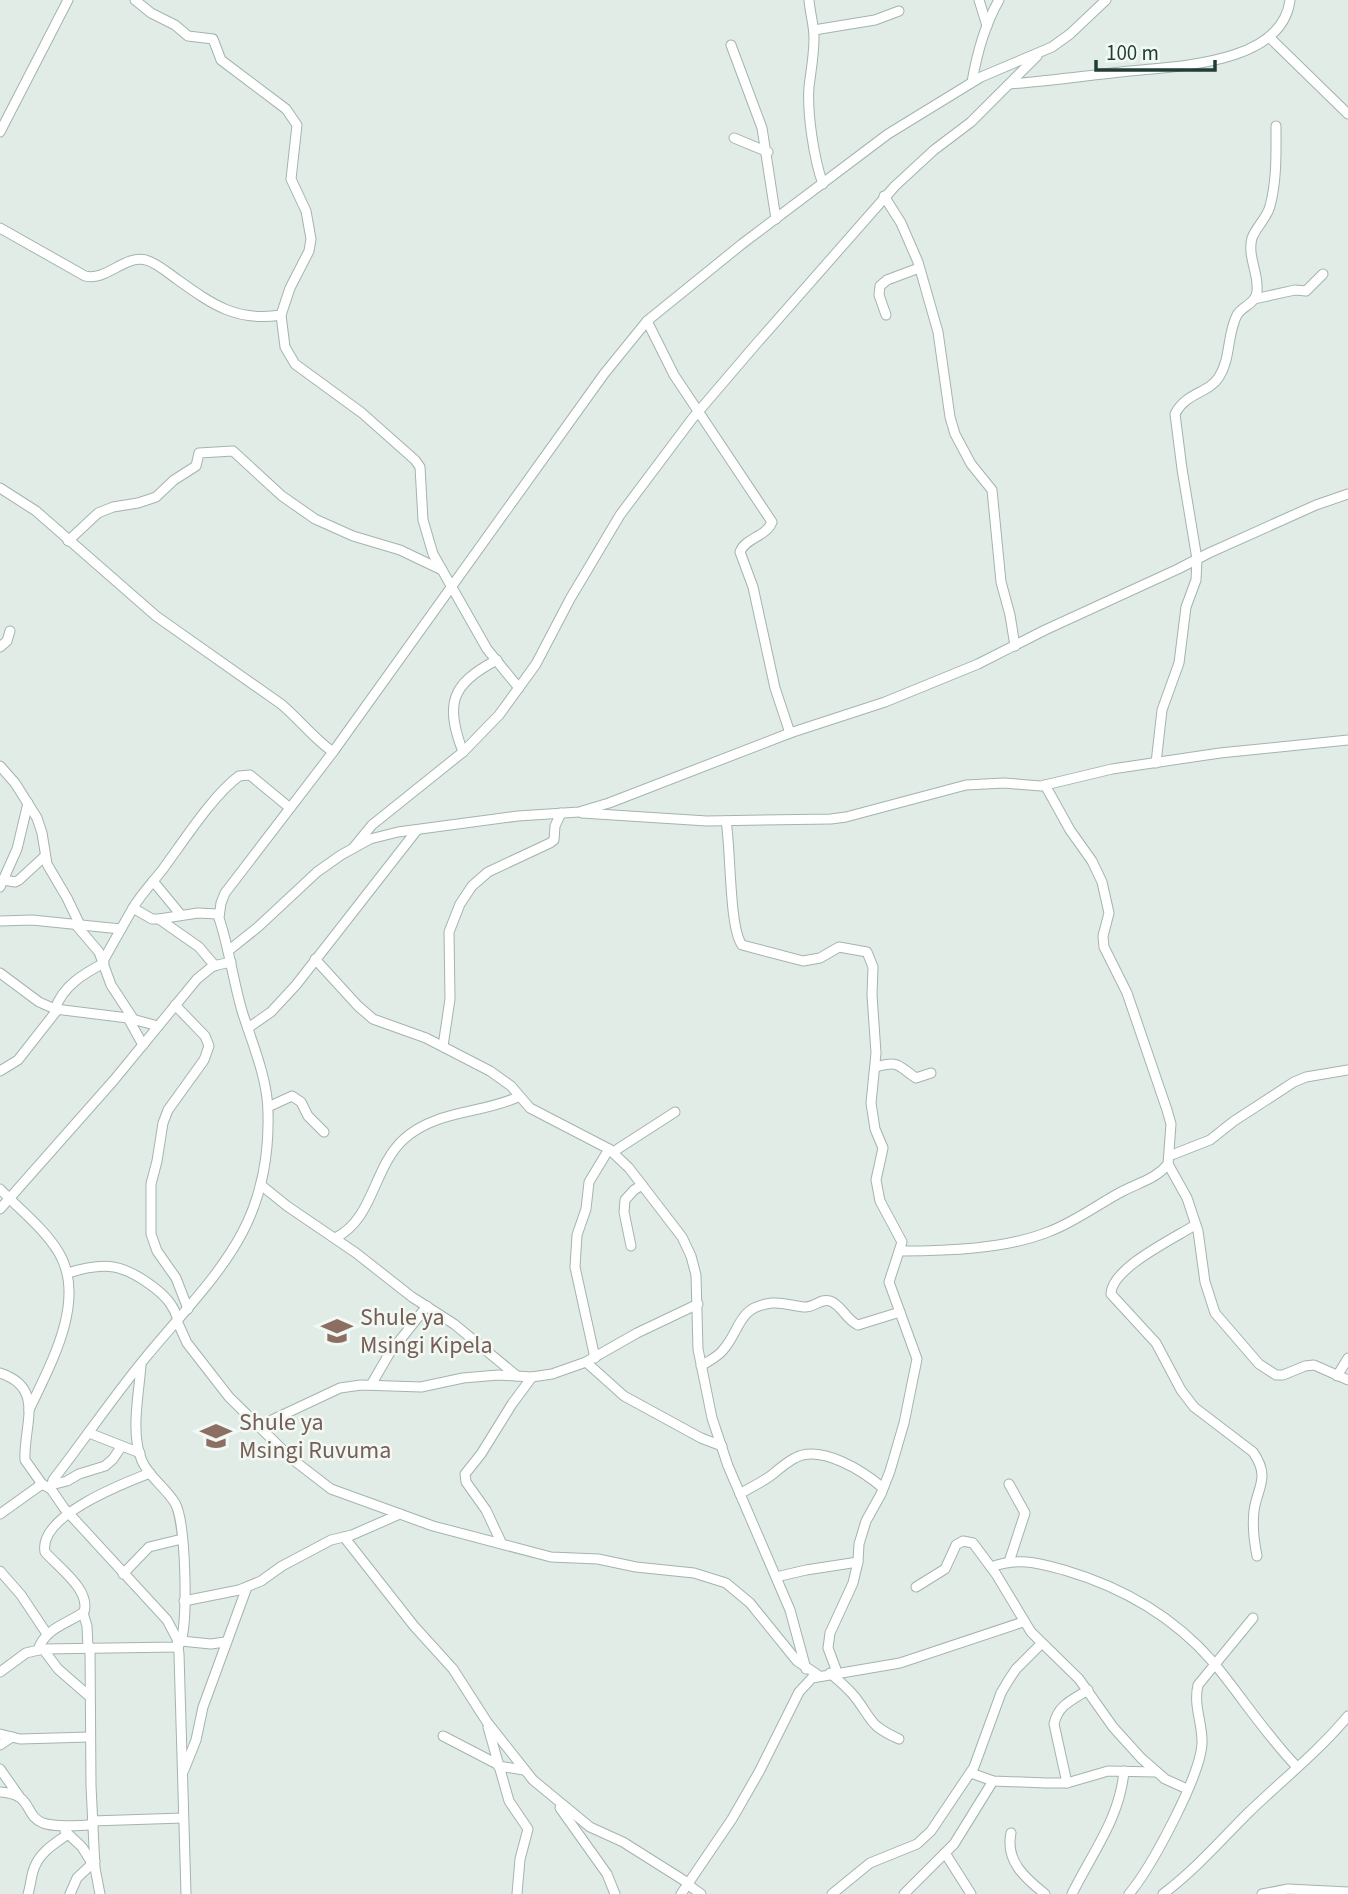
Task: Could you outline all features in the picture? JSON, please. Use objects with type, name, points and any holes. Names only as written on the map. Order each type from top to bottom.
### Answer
[{"type":"street","points":[[0,132],[68,0]]},
{"type":"street","points":[[809,0],[814,30],[809,89],[814,149],[823,184]]},
{"type":"street","points":[[979,0],[987,26]]},
{"type":"street","points":[[972,82],[978,51],[999,0]]},
{"type":"street","points":[[48,1486],[141,1363],[188,1309],[237,1245],[255,1208],[261,1185],[268,1107],[218,914],[225,893],[333,752],[604,374],[647,321],[888,134],[972,82],[1041,52],[1070,34],[1106,0]]},
{"type":"street","points":[[1010,84],[1208,64],[1269,37],[1285,20],[1290,0]]},
{"type":"street","points":[[139,2],[154,15],[175,24],[188,36],[213,39],[221,60],[294,118],[298,131],[291,178],[306,211],[310,245],[281,315],[285,347],[295,364],[405,448],[420,467],[426,535],[450,587],[497,660],[519,688]]},
{"type":"street","points":[[814,30],[876,20],[899,11]]},
{"type":"street","points":[[1269,37],[1348,114]]},
{"type":"street","points":[[731,45],[755,104],[768,152],[776,219]]},
{"type":"street","points":[[353,848],[372,825],[463,752],[491,725],[544,651],[561,615],[605,538],[646,479],[699,411],[884,196],[934,150],[971,122],[1041,52]]},
{"type":"street","points":[[1254,299],[1257,289],[1251,246],[1270,206],[1277,158],[1276,126]]},
{"type":"street","points":[[734,138],[768,152]]},
{"type":"street","points":[[884,196],[913,246],[937,332],[955,434],[971,464],[992,491],[1000,582],[1010,615],[1015,646]]},
{"type":"street","points":[[0,228],[85,276],[100,276],[134,260],[143,259],[233,313],[250,317],[281,315]]},
{"type":"street","points":[[886,315],[880,286],[887,280],[919,268]]},
{"type":"street","points":[[1156,763],[1162,709],[1178,663],[1186,607],[1196,580],[1197,559],[1175,414],[1187,398],[1207,388],[1219,377],[1239,312],[1254,299],[1295,290],[1306,291],[1322,274]]},
{"type":"street","points":[[647,321],[674,375],[772,522],[770,528],[744,544],[740,552],[753,587],[775,688],[790,733]]},
{"type":"street","points":[[68,541],[90,519],[107,509],[156,497],[174,480],[196,466],[199,453],[233,451],[282,496],[315,519],[353,536],[400,550],[442,570]]},
{"type":"street","points":[[0,488],[36,511],[156,616],[281,704],[333,752]]},
{"type":"street","points":[[579,812],[790,733],[885,702],[978,664],[1067,619],[1286,518],[1348,494]]},
{"type":"street","points":[[0,647],[7,641],[10,631]]},
{"type":"street","points":[[463,752],[455,726],[453,700],[464,683],[476,672],[497,660]]},
{"type":"street","points":[[228,951],[317,872],[353,848],[388,834],[579,812],[726,821],[831,819],[966,785],[1045,785],[1098,771],[1220,753],[1348,740]]},
{"type":"street","points":[[0,766],[15,783],[41,827],[50,873],[67,898],[78,925],[104,962],[111,985],[143,1045]]},
{"type":"street","points":[[0,1071],[18,1060],[56,1009],[63,992],[80,976],[104,962],[133,908],[214,801],[239,776],[250,775],[290,808]]},
{"type":"street","points":[[901,1251],[953,1250],[1027,1240],[1073,1221],[1124,1190],[1158,1175],[1168,1160],[1171,1124],[1167,1110],[1127,993],[1104,947],[1103,936],[1109,913],[1105,892],[1092,861],[1070,830],[1045,785]]},
{"type":"street","points":[[2,883],[18,849],[28,803]]},
{"type":"street","points":[[443,1046],[450,999],[449,932],[460,904],[472,886],[488,872],[550,844],[561,813]]},
{"type":"street","points":[[726,821],[734,921],[742,945],[803,961],[816,959],[839,947],[857,948],[870,956],[873,967],[876,1067],[871,1099],[872,1116],[883,1148],[876,1180],[880,1201],[902,1242],[889,1282],[917,1359],[904,1423],[883,1488],[866,1521],[849,1594],[829,1639],[828,1648],[833,1673],[853,1694],[870,1721],[877,1728],[899,1739]]},
{"type":"street","points":[[248,1028],[271,1012],[341,930],[417,831]]},
{"type":"street","points":[[2,883],[19,880],[45,856]]},
{"type":"street","points":[[153,881],[181,915]]},
{"type":"street","points":[[133,908],[152,919],[218,914]]},
{"type":"street","points":[[159,919],[199,947],[215,966]]},
{"type":"street","points":[[0,921],[32,920],[121,929]]},
{"type":"street","points":[[315,959],[358,1006],[373,1018],[443,1046],[497,1075],[511,1086],[530,1108],[611,1150],[629,1168],[682,1237],[696,1275],[701,1366],[712,1418],[740,1494],[790,1610],[805,1668],[802,1688]]},
{"type":"street","points":[[0,1209],[197,979],[215,966],[231,962]]},
{"type":"street","points":[[0,973],[39,1002],[56,1009],[131,1019],[158,1026]]},
{"type":"street","points":[[175,1005],[205,1036],[209,1046],[204,1060],[173,1102],[163,1123],[151,1184],[150,1211],[151,1234],[157,1251],[176,1278],[188,1309]]},
{"type":"street","points":[[876,1067],[895,1063],[916,1078],[930,1073]]},
{"type":"street","points":[[1168,1160],[1210,1140],[1234,1121],[1294,1083],[1307,1077],[1348,1070]]},
{"type":"street","points":[[268,1107],[292,1096],[301,1102],[308,1116],[324,1132]]},
{"type":"street","points":[[335,1238],[346,1233],[363,1213],[371,1192],[394,1152],[402,1141],[416,1130],[442,1117],[494,1107],[518,1097]]},
{"type":"street","points":[[675,1112],[611,1150],[589,1182],[586,1209],[577,1234],[575,1267],[590,1360],[624,1396],[701,1438],[722,1446]]},
{"type":"street","points":[[1168,1160],[1187,1198],[1195,1225],[1205,1282],[1215,1314],[1259,1364],[1276,1375],[1314,1365],[1348,1380]]},
{"type":"street","points":[[261,1185],[517,1376]]},
{"type":"street","points":[[631,1246],[624,1212],[625,1200],[642,1185]]},
{"type":"street","points":[[0,1189],[58,1251],[68,1273],[70,1291],[57,1351],[29,1410]]},
{"type":"street","points":[[1195,1225],[1134,1264],[1114,1283],[1111,1294],[1156,1343],[1191,1404],[1253,1452],[1257,1458],[1263,1482],[1252,1522],[1257,1556]]},
{"type":"street","points":[[68,1273],[96,1266],[125,1269],[138,1275],[166,1297],[176,1311],[181,1335],[203,1367],[229,1397],[292,1458],[331,1489],[433,1525],[551,1558],[598,1559],[635,1567],[694,1573],[726,1583],[750,1603],[780,1643],[805,1668],[818,1675]]},
{"type":"street","points":[[701,1366],[726,1348],[737,1325],[750,1310],[769,1303],[807,1308],[823,1300],[832,1301],[858,1325],[900,1312]]},
{"type":"street","points":[[259,1426],[340,1388],[371,1385],[419,1387],[462,1378],[532,1377],[552,1374],[590,1360],[637,1333],[698,1304]]},
{"type":"street","points":[[371,1385],[384,1361],[426,1306]]},
{"type":"street","points":[[1338,1376],[1348,1358]]},
{"type":"street","points":[[141,1363],[137,1419],[140,1453],[142,1462],[175,1503],[180,1517],[185,1569],[179,1644],[186,1894]]},
{"type":"street","points":[[0,1373],[16,1379],[28,1398],[25,1460],[123,1574],[167,1620],[179,1644]]},
{"type":"street","points":[[501,1542],[486,1510],[466,1482],[465,1474],[532,1377]]},
{"type":"street","points":[[89,1433],[140,1453]]},
{"type":"street","points":[[0,1514],[48,1486],[105,1466],[113,1460],[121,1447]]},
{"type":"street","points":[[740,1494],[796,1457],[810,1453],[818,1453],[850,1466],[883,1488]]},
{"type":"street","points":[[100,1894],[94,1862],[89,1647],[83,1613],[86,1603],[77,1586],[45,1552],[44,1546],[46,1538],[68,1512],[117,1485],[150,1473]]},
{"type":"street","points":[[1009,1484],[1025,1513],[1009,1562]]},
{"type":"street","points":[[184,1601],[247,1587],[331,1540],[400,1514]]},
{"type":"street","points":[[344,1537],[414,1626],[453,1669],[486,1722],[524,1770],[553,1798],[590,1827],[626,1844],[701,1894]]},
{"type":"street","points":[[123,1574],[149,1547],[182,1539]]},
{"type":"street","points":[[916,1587],[945,1569],[956,1545],[963,1541],[973,1543],[991,1567],[1023,1622],[1041,1644],[1088,1690],[1113,1727],[1156,1772],[1187,1789]]},
{"type":"street","points":[[776,1577],[858,1562]]},
{"type":"street","points":[[991,1567],[1009,1562],[1038,1562],[1112,1586],[1161,1616],[1190,1639],[1214,1664],[1297,1768]]},
{"type":"street","points":[[0,1571],[21,1595],[47,1634]]},
{"type":"street","points":[[183,1772],[196,1740],[203,1707],[225,1642],[247,1587]]},
{"type":"street","points":[[40,1649],[47,1634],[83,1613]]},
{"type":"street","points":[[1129,1894],[1151,1861],[1187,1789],[1202,1744],[1196,1693],[1201,1680],[1253,1618]]},
{"type":"street","points":[[681,1894],[732,1819],[802,1688],[818,1675],[900,1663],[1023,1622]]},
{"type":"street","points":[[0,1672],[26,1653],[40,1649],[225,1642]]},
{"type":"street","points":[[832,1894],[870,1863],[907,1849],[924,1838],[971,1773],[1001,1693],[1016,1669],[1041,1644]]},
{"type":"street","points":[[40,1649],[89,1696]]},
{"type":"street","points":[[1067,1783],[1054,1724],[1055,1717],[1066,1703],[1088,1690]]},
{"type":"street","points":[[1163,1894],[1195,1868],[1249,1812],[1318,1751],[1348,1716]]},
{"type":"street","points":[[486,1722],[509,1801],[528,1829],[520,1859],[517,1894]]},
{"type":"street","points":[[0,1734],[12,1737],[89,1737]]},
{"type":"street","points":[[443,1736],[498,1765],[524,1770]]},
{"type":"street","points":[[0,1745],[12,1737]]},
{"type":"street","points":[[0,1769],[38,1821],[59,1825],[183,1818]]},
{"type":"street","points":[[971,1773],[993,1781],[1067,1783],[1108,1770],[1156,1772]]},
{"type":"street","points":[[1072,1894],[1110,1827],[1123,1784],[1124,1771]]},
{"type":"street","points":[[904,1894],[944,1853],[969,1821],[993,1781]]},
{"type":"street","points":[[0,1792],[19,1796]]},
{"type":"street","points":[[553,1798],[607,1874],[615,1894]]},
{"type":"street","points":[[59,1825],[94,1862]]},
{"type":"street","points":[[1011,1833],[1011,1857],[1017,1868],[1045,1894]]},
{"type":"street","points":[[29,1894],[35,1865],[49,1847],[68,1834]]},
{"type":"street","points":[[944,1853],[971,1894]]},
{"type":"street","points":[[70,1894],[74,1883],[94,1862]]},
{"type":"street","points":[[1262,1894],[1288,1889],[1348,1892]]},
{"type":"place","name":"Shule ya Msingi Kipela","points":[[337,1331]]},
{"type":"place","name":"Shule ya Msingi Ruvuma","points":[[216,1436]]}]
